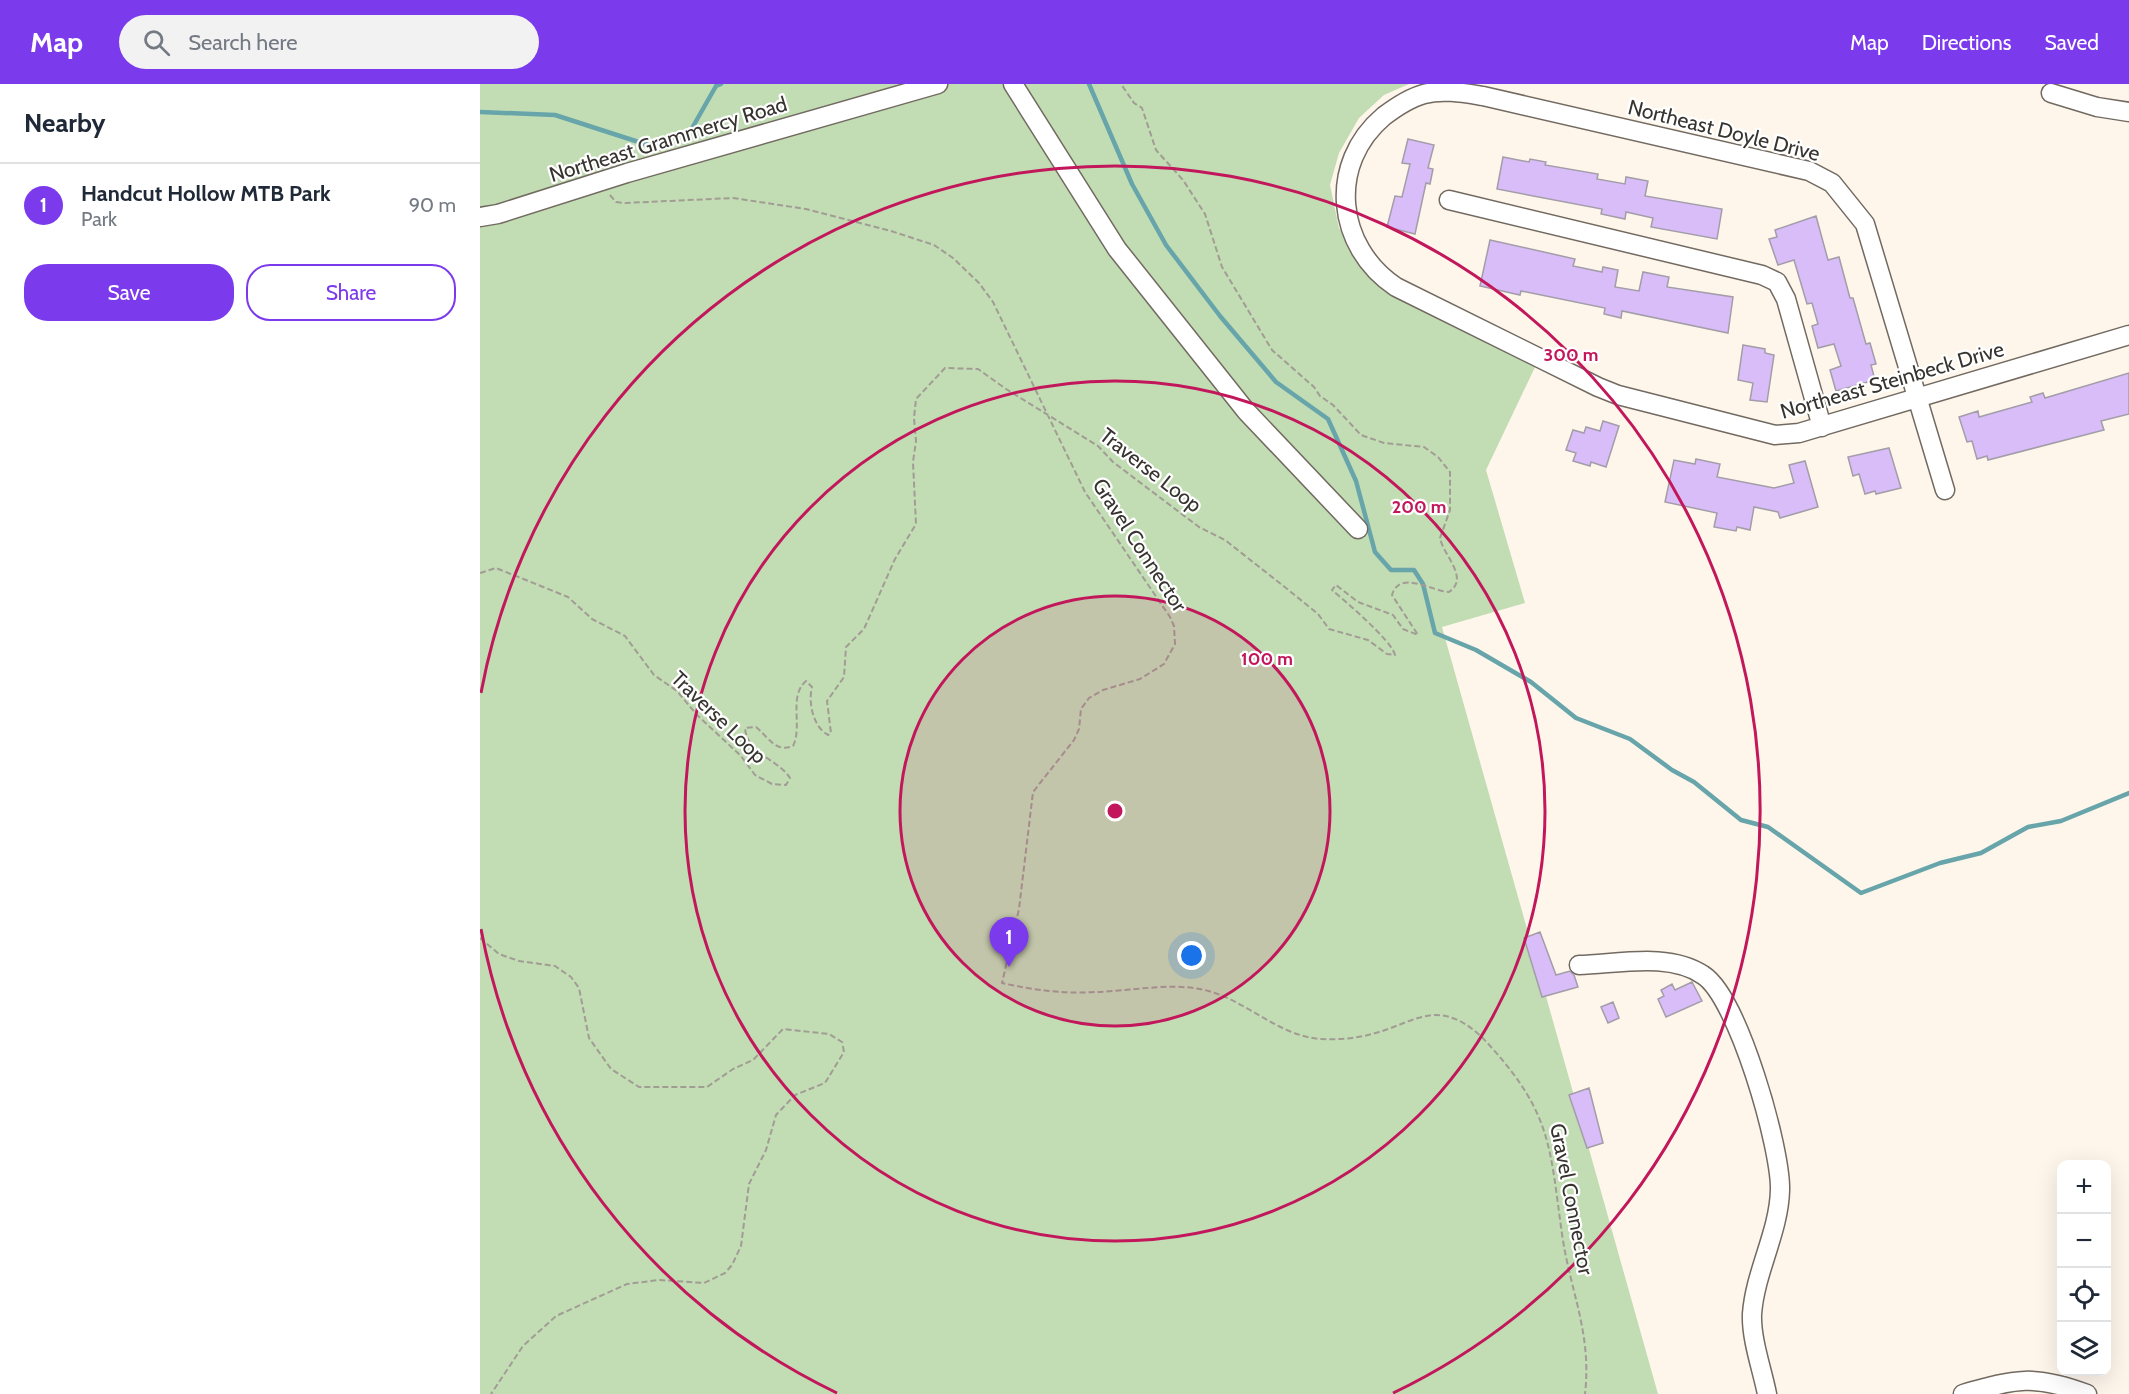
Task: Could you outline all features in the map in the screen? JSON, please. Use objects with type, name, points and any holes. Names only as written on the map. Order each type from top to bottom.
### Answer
[{"type":"street","name":"Northeast Grammercy Road","points":[[480,217],[498,214],[603,181],[938,84]]},
{"type":"street","points":[[1013,84],[1117,249],[1246,411],[1358,529]]},
{"type":"street","name":"Northeast Doyle Drive","points":[[1349,170],[1369,129],[1399,104],[1424,94],[1449,92],[1483,96],[1809,171],[1832,183],[1865,224],[1945,490]]},
{"type":"street","points":[[2051,93],[2097,107],[2129,111]]},
{"type":"street","name":"Northeast Steinbeck Drive","points":[[1349,170],[1345,192],[1346,208],[1355,242],[1381,277],[1396,287],[1618,395],[1765,435],[1787,436],[1822,427],[2129,335]]},
{"type":"street","points":[[1449,200],[1762,275],[1777,282],[1786,299],[1822,427]]},
{"type":"street","points":[[1579,965],[1671,962],[1703,975],[1719,990],[1735,1022],[1773,1136],[1780,1190],[1752,1316],[1767,1394]]},
{"type":"street","points":[[1963,1394],[2008,1381],[2034,1379],[2057,1383],[2087,1394]]},
{"type":"path","name":"Traverse Loop","points":[[480,573],[496,568],[567,597],[592,619],[625,636],[654,675],[677,692],[697,715],[741,756],[755,775],[772,784],[786,785],[790,778],[786,772],[762,755],[750,742],[745,728],[756,727],[776,748],[784,750],[793,746],[799,735],[797,697],[806,681],[812,687],[809,702],[819,727],[828,735],[831,733],[827,701],[844,677],[846,647],[864,629],[895,559],[916,524],[913,462],[916,441],[914,418],[916,399],[945,368],[978,369],[1098,446],[1113,462],[1199,527],[1224,540],[1318,614],[1329,629],[1368,640],[1393,656],[1396,652],[1370,623],[1356,614],[1332,590],[1336,585],[1358,602],[1393,615],[1403,629],[1417,635],[1417,631],[1392,599],[1393,590],[1407,582],[1423,584],[1438,592],[1449,592],[1457,586],[1455,568],[1440,538],[1440,530],[1450,510],[1450,472],[1438,457],[1425,447],[1384,443],[1361,435],[1333,405],[1317,393],[1314,387],[1272,350],[1222,267],[1205,214],[1183,180],[1156,150],[1142,108],[1134,103],[1121,84]]},
{"type":"path","name":"Gravel Connector","points":[[603,181],[611,198],[625,203],[733,198],[859,221],[934,245],[963,266],[993,302],[1085,492],[1170,617],[1176,634],[1173,651],[1159,669],[1140,679],[1096,693],[1084,703],[1074,740],[1033,792],[1018,909],[1002,983],[1029,989],[1067,993],[1171,987],[1202,989],[1222,995],[1291,1032],[1319,1039],[1360,1037],[1416,1018],[1437,1015],[1456,1020],[1475,1031],[1504,1061],[1526,1091],[1540,1116],[1550,1148],[1563,1244],[1584,1328],[1586,1394]]},
{"type":"path","points":[[480,938],[499,954],[519,961],[555,966],[571,977],[579,988],[589,1038],[611,1069],[639,1087],[707,1087],[733,1069],[753,1060],[783,1029],[829,1034],[842,1042],[844,1052],[825,1083],[795,1095],[776,1115],[766,1150],[749,1184],[741,1246],[732,1265],[725,1273],[704,1283],[648,1281],[627,1284],[556,1316],[523,1346],[491,1394]]},
{"type":"green space","points":[[480,84],[1409,84],[1384,95],[1359,118],[1339,153],[1330,185],[1339,228],[1357,260],[1377,285],[1537,363],[1486,470],[1525,603],[1442,627],[1658,1394],[480,1394]]},
{"type":"building","points":[[1408,139],[1434,145],[1428,168],[1433,169],[1430,184],[1426,183],[1415,234],[1387,227],[1395,196],[1402,197],[1410,164],[1402,163]]},
{"type":"building","points":[[1503,157],[1529,162],[1530,159],[1546,162],[1545,165],[1598,174],[1597,179],[1625,184],[1626,177],[1648,181],[1645,196],[1722,209],[1717,239],[1651,227],[1653,218],[1626,212],[1625,219],[1601,214],[1602,209],[1497,189]]},
{"type":"building","points":[[1816,216],[1828,260],[1839,257],[1850,298],[1853,298],[1866,344],[1870,343],[1876,364],[1871,365],[1875,380],[1836,391],[1830,370],[1841,366],[1834,344],[1818,348],[1812,326],[1818,324],[1812,303],[1807,304],[1794,260],[1778,265],[1769,239],[1777,237],[1775,230]]},
{"type":"building","points":[[1490,240],[1575,259],[1573,266],[1602,272],[1603,267],[1618,270],[1615,287],[1639,291],[1643,272],[1669,277],[1667,287],[1733,297],[1728,333],[1622,311],[1621,318],[1604,314],[1605,308],[1521,291],[1520,295],[1480,286]]},
{"type":"building","points":[[1743,345],[1765,349],[1765,353],[1774,355],[1767,402],[1750,400],[1753,383],[1738,380]]},
{"type":"building","points":[[2129,373],[2129,414],[2101,421],[2104,430],[1988,460],[1987,456],[1977,459],[1972,441],[1967,442],[1959,417],[1978,411],[1979,417],[2032,402],[2030,397],[2043,393],[2045,398]]},
{"type":"building","points":[[1603,421],[1619,426],[1606,467],[1591,462],[1590,466],[1573,461],[1576,453],[1566,450],[1573,430],[1584,433],[1586,427],[1600,431]]},
{"type":"building","points":[[1889,448],[1901,488],[1876,494],[1875,491],[1865,494],[1859,474],[1853,476],[1848,457]]},
{"type":"building","points":[[1696,459],[1720,464],[1717,477],[1774,488],[1794,483],[1789,465],[1805,461],[1818,507],[1780,518],[1778,512],[1754,507],[1750,530],[1737,527],[1736,531],[1714,527],[1717,513],[1665,502],[1674,460],[1695,464]]},
{"type":"building","points":[[1540,932],[1556,975],[1570,971],[1578,987],[1542,997],[1524,938]]},
{"type":"building","points":[[1692,982],[1702,1001],[1666,1017],[1658,999],[1664,996],[1661,990],[1672,984],[1675,990]]},
{"type":"building","points":[[1613,1002],[1619,1018],[1608,1023],[1601,1007]]},
{"type":"building","points":[[1589,1088],[1603,1143],[1587,1148],[1569,1095]]},
{"type":"waterway","points":[[480,112],[555,115],[651,146],[691,130],[716,86],[721,84]]},
{"type":"waterway","points":[[1089,84],[1132,184],[1166,245],[1220,316],[1276,382],[1328,419],[1356,481],[1375,552],[1391,570],[1414,570],[1423,584],[1435,633],[1476,650],[1531,682],[1576,718],[1630,739],[1672,770],[1694,782],[1741,820],[1768,827],[1861,893],[1940,863],[1981,853],[2028,827],[2061,821],[2129,793]]},
{"type":"place","name":"Handcut Hollow MTB Park","points":[[1009,967]]}]
